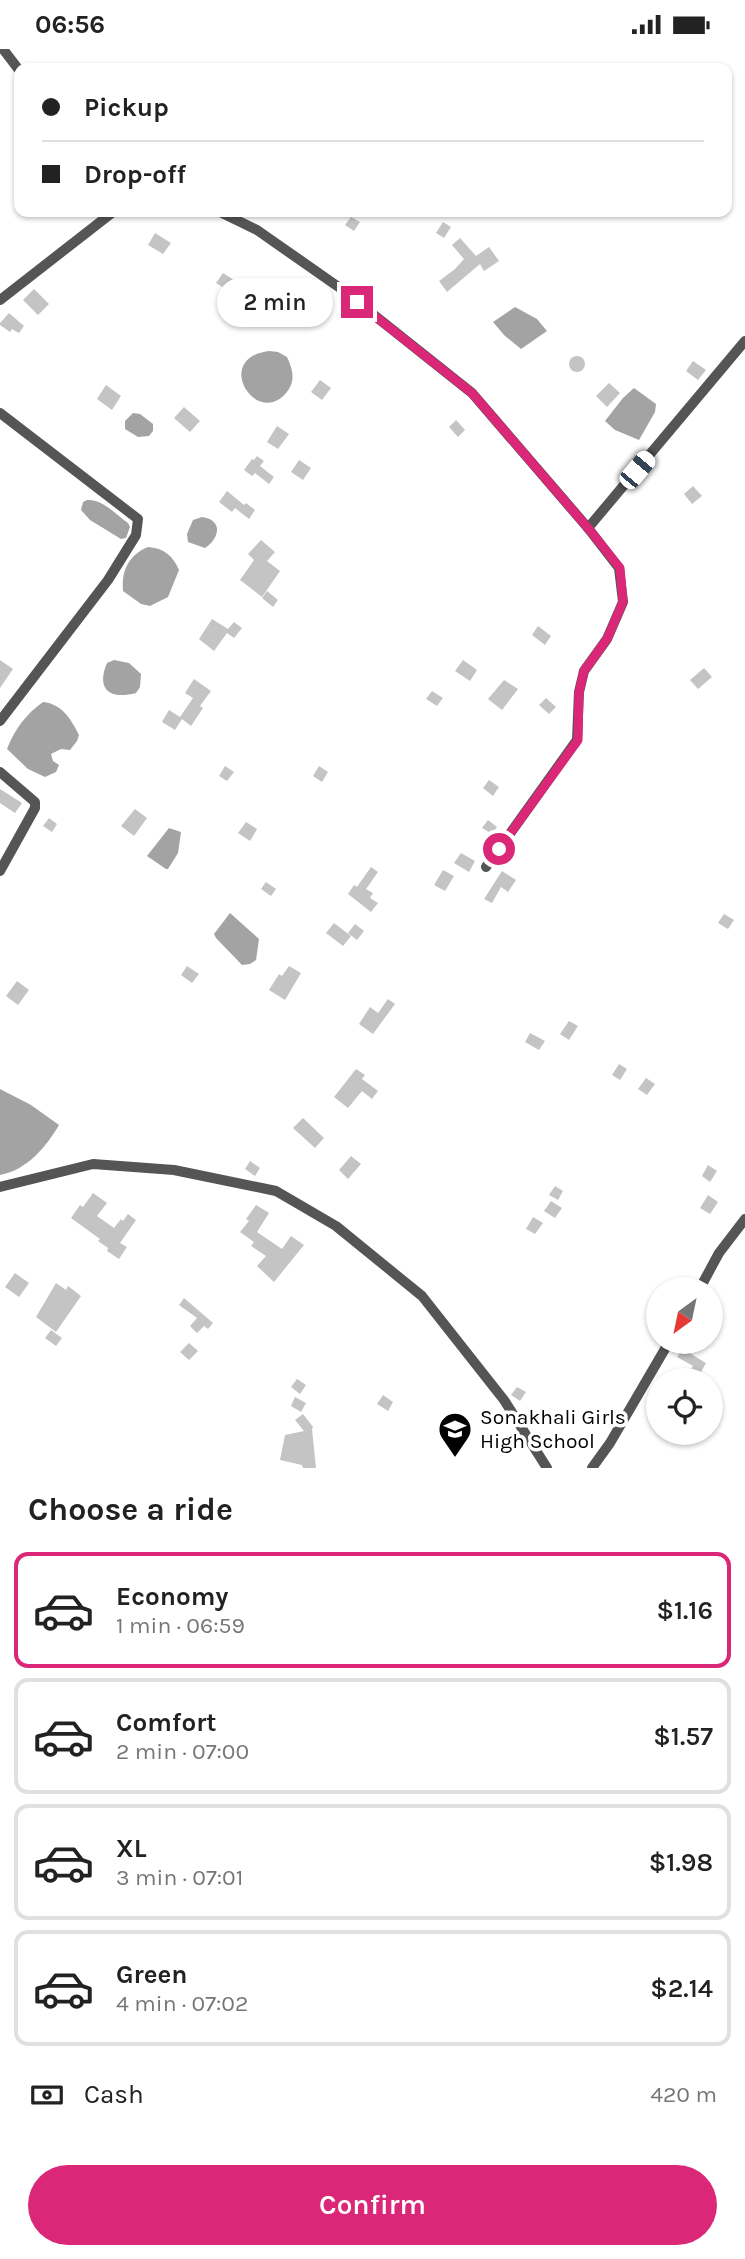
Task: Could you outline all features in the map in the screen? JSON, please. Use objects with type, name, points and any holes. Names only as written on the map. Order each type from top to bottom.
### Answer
[{"type":"street","points":[[3,49],[14,63]]},
{"type":"street","points":[[0,300],[107,217]]},
{"type":"street","points":[[230,217],[257,230],[340,288],[472,393],[620,568],[623,602],[607,639],[584,671],[579,692],[578,740],[486,867]]},
{"type":"street","points":[[588,528],[745,341]]},
{"type":"street","points":[[0,413],[138,519],[136,535],[108,580],[0,721]]},
{"type":"street","points":[[0,772],[35,802],[35,808],[0,871]]},
{"type":"street","points":[[0,1187],[93,1164],[174,1170],[276,1191],[337,1226],[422,1296],[504,1400],[547,1468]]},
{"type":"street","points":[[706,1277],[719,1253],[745,1219]]},
{"type":"street","points":[[592,1468],[610,1443],[661,1355]]},
{"type":"shaded area","points":[[515,307],[537,319],[547,331],[521,349],[493,322]]},
{"type":"shaded area","points":[[269,351],[287,357],[292,380],[286,393],[274,402],[263,402],[252,397],[241,377],[243,365],[252,356]]},
{"type":"shaded area","points":[[634,388],[656,404],[655,412],[639,440],[615,430],[605,421]]},
{"type":"shaded area","points":[[133,413],[140,414],[153,424],[153,431],[149,436],[138,437],[125,429],[125,421]]},
{"type":"shaded area","points":[[87,500],[104,504],[128,523],[130,527],[126,538],[121,539],[90,520],[81,510],[83,502]]},
{"type":"shaded area","points":[[202,517],[213,522],[217,530],[214,539],[205,548],[188,542],[187,534],[193,520]]},
{"type":"shaded area","points":[[148,547],[167,554],[179,570],[168,597],[150,606],[141,604],[123,591],[128,564],[136,554]]},
{"type":"shaded area","points":[[114,660],[129,663],[141,674],[140,687],[136,693],[119,695],[104,686],[107,663]]},
{"type":"shaded area","points":[[43,702],[61,709],[79,735],[70,750],[61,749],[51,754],[53,761],[59,765],[56,772],[45,777],[28,769],[7,749],[22,723]]},
{"type":"shaded area","points":[[169,828],[181,832],[178,853],[166,869],[147,856]]},
{"type":"shaded area","points":[[230,913],[259,939],[256,960],[250,964],[242,965],[214,934]]},
{"type":"shaded area","points":[[0,1089],[31,1105],[59,1125],[27,1163],[0,1175]]},
{"type":"building","points":[[351,217],[360,222],[354,231],[345,225]]},
{"type":"building","points":[[443,222],[451,227],[444,238],[436,233]]},
{"type":"building","points":[[155,233],[171,243],[163,254],[148,245]]},
{"type":"building","points":[[460,238],[476,256],[489,247],[499,261],[484,271],[480,264],[447,292],[439,281],[464,259],[452,245]]},
{"type":"building","points":[[223,273],[234,280],[227,290],[216,283]]},
{"type":"building","points":[[34,289],[49,304],[38,315],[23,300]]},
{"type":"building","points":[[9,313],[24,326],[19,333],[12,329],[10,332],[0,325]]},
{"type":"building","points":[[577,356],[583,358],[583,370],[577,372],[571,370],[569,364],[571,358]]},
{"type":"building","points":[[693,361],[706,370],[698,380],[686,371]]},
{"type":"building","points":[[320,380],[331,388],[322,400],[311,392]]},
{"type":"building","points":[[609,383],[620,393],[607,407],[596,396]]},
{"type":"building","points":[[106,385],[121,396],[112,410],[97,399]]},
{"type":"building","points":[[184,407],[200,421],[190,432],[174,418]]},
{"type":"building","points":[[456,420],[465,430],[458,437],[449,427]]},
{"type":"building","points":[[277,426],[289,434],[278,449],[267,442]]},
{"type":"building","points":[[257,456],[264,461],[260,466],[274,477],[269,484],[255,473],[252,476],[244,470]]},
{"type":"building","points":[[299,460],[311,468],[303,480],[291,472]]},
{"type":"building","points":[[693,486],[702,496],[692,504],[684,494]]},
{"type":"building","points":[[227,491],[255,510],[249,519],[235,508],[232,512],[219,502]]},
{"type":"building","points":[[261,540],[275,552],[267,561],[280,571],[262,597],[240,580],[254,560],[248,554]]},
{"type":"building","points":[[267,591],[278,600],[273,607],[262,598]]},
{"type":"building","points":[[212,619],[228,629],[234,622],[242,628],[234,638],[227,633],[214,651],[199,639]]},
{"type":"building","points":[[538,626],[551,636],[545,645],[532,635]]},
{"type":"building","points":[[0,660],[13,669],[0,688]]},
{"type":"building","points":[[463,660],[477,670],[470,681],[455,671]]},
{"type":"building","points":[[704,668],[712,677],[698,689],[690,680]]},
{"type":"building","points":[[194,679],[211,691],[200,706],[203,708],[191,726],[182,719],[175,730],[162,722],[169,710],[180,717],[193,698],[185,693]]},
{"type":"building","points":[[504,680],[518,689],[502,710],[488,699]]},
{"type":"building","points":[[432,691],[443,698],[437,706],[426,699]]},
{"type":"building","points":[[546,698],[556,707],[549,714],[539,705]]},
{"type":"building","points":[[225,766],[234,772],[227,781],[219,776]]},
{"type":"building","points":[[319,766],[328,772],[322,782],[313,776]]},
{"type":"building","points":[[489,780],[499,787],[493,796],[483,788]]},
{"type":"building","points":[[0,789],[22,803],[15,813],[0,803]]},
{"type":"building","points":[[135,809],[147,818],[134,836],[121,826]]},
{"type":"building","points":[[49,818],[57,824],[52,832],[43,826]]},
{"type":"building","points":[[488,820],[497,827],[492,834],[482,828]]},
{"type":"building","points":[[246,822],[257,829],[250,841],[238,833]]},
{"type":"building","points":[[461,853],[475,861],[469,872],[454,863]]},
{"type":"building","points":[[371,867],[378,872],[366,889],[373,893],[370,898],[378,903],[371,912],[348,894],[354,885],[357,887]]},
{"type":"building","points":[[443,870],[454,876],[445,891],[434,885]]},
{"type":"building","points":[[502,871],[516,880],[508,892],[501,887],[492,903],[484,899]]},
{"type":"building","points":[[266,882],[276,889],[271,896],[261,889]]},
{"type":"building","points":[[724,914],[734,920],[728,929],[718,923]]},
{"type":"building","points":[[334,923],[351,936],[343,946],[326,933]]},
{"type":"building","points":[[355,924],[364,931],[357,940],[348,933]]},
{"type":"building","points":[[187,966],[199,974],[192,983],[181,975]]},
{"type":"building","points":[[289,966],[301,973],[285,1000],[269,990],[279,974],[282,976]]},
{"type":"building","points":[[17,981],[29,990],[18,1005],[6,996]]},
{"type":"building","points":[[388,999],[395,1004],[373,1034],[359,1024],[370,1007],[378,1013]]},
{"type":"building","points":[[569,1021],[578,1026],[569,1040],[560,1034]]},
{"type":"building","points":[[530,1033],[545,1041],[539,1050],[525,1042]]},
{"type":"building","points":[[619,1064],[627,1069],[620,1080],[612,1075]]},
{"type":"building","points":[[356,1069],[365,1075],[362,1079],[378,1091],[372,1099],[362,1091],[348,1108],[334,1097]]},
{"type":"building","points":[[646,1078],[655,1084],[647,1095],[638,1089]]},
{"type":"building","points":[[303,1118],[324,1138],[315,1148],[293,1128]]},
{"type":"building","points":[[351,1156],[361,1164],[348,1179],[339,1170]]},
{"type":"building","points":[[250,1161],[260,1168],[255,1176],[245,1169]]},
{"type":"building","points":[[708,1165],[717,1171],[710,1182],[702,1176]]},
{"type":"building","points":[[555,1186],[563,1191],[558,1200],[549,1195]]},
{"type":"building","points":[[93,1193],[107,1203],[97,1216],[114,1228],[128,1214],[136,1220],[120,1243],[127,1247],[119,1259],[107,1251],[108,1248],[98,1241],[100,1239],[71,1218]]},
{"type":"building","points":[[708,1195],[718,1202],[710,1214],[700,1208]]},
{"type":"building","points":[[551,1201],[562,1208],[555,1218],[544,1211]]},
{"type":"building","points":[[256,1205],[269,1213],[257,1232],[282,1249],[291,1236],[304,1245],[274,1282],[257,1266],[266,1256],[251,1246],[254,1242],[240,1232],[249,1221],[246,1219]]},
{"type":"building","points":[[533,1217],[543,1223],[535,1234],[526,1229]]},
{"type":"building","points":[[15,1273],[29,1283],[19,1297],[5,1287]]},
{"type":"building","points":[[56,1283],[66,1290],[68,1286],[81,1296],[56,1332],[36,1317]]},
{"type":"building","points":[[184,1298],[213,1323],[208,1329],[204,1326],[197,1333],[190,1326],[197,1318],[179,1305]]},
{"type":"building","points":[[51,1330],[62,1338],[56,1346],[45,1338]]},
{"type":"building","points":[[189,1343],[198,1351],[189,1360],[180,1352]]},
{"type":"building","points":[[693,1355],[706,1363],[703,1368],[692,1368],[693,1366],[677,1357]]},
{"type":"building","points":[[297,1379],[306,1385],[300,1394],[291,1387]]},
{"type":"building","points":[[517,1387],[526,1392],[520,1401],[511,1395]]},
{"type":"building","points":[[383,1395],[393,1402],[388,1411],[377,1404]]},
{"type":"building","points":[[295,1397],[306,1403],[301,1412],[291,1406]]},
{"type":"building","points":[[303,1414],[313,1427],[316,1468],[303,1468],[302,1465],[280,1460],[285,1435],[304,1431],[295,1420]]},
{"type":"place","name":"Sonakhali Girls High School","points":[[455,1459]]},
{"type":"route","points":[[357,302],[472,393],[620,568],[623,602],[607,639],[584,671],[579,692],[578,740],[499,849]]}]
